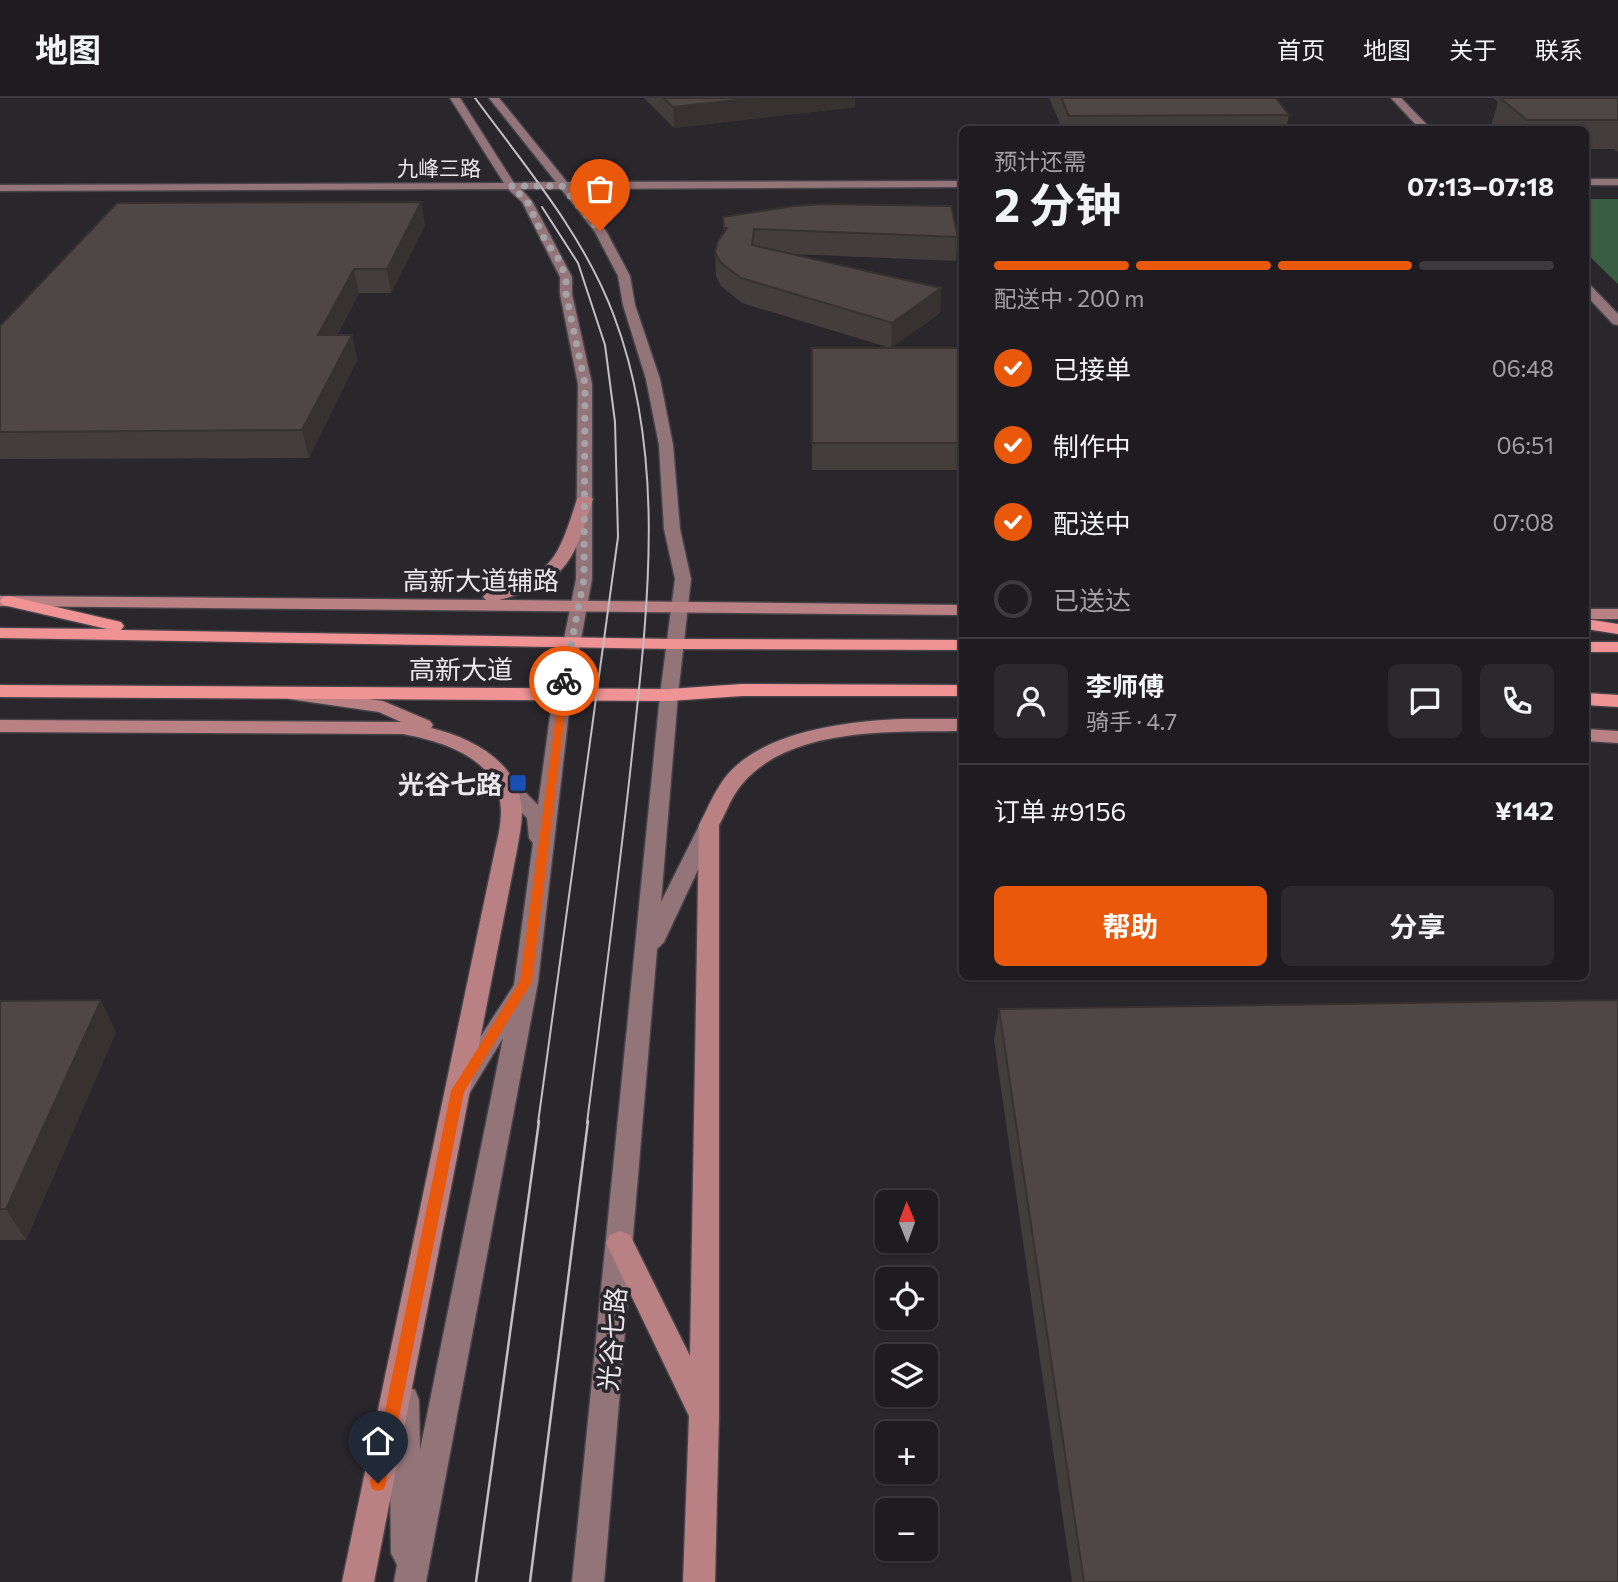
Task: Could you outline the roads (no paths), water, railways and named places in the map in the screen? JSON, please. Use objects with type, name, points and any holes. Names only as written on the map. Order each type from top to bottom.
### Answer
[{"type":"highway","points":[[4,601],[158,635]]},
{"type":"highway","points":[[1589,624],[1618,629]]},
{"type":"highway","name":"高新大道","points":[[0,633],[674,644],[959,645]]},
{"type":"highway","points":[[1589,647],[1618,647]]},
{"type":"highway","name":"高新大道","points":[[0,691],[669,695],[742,690],[959,691]]},
{"type":"highway","points":[[1589,699],[1618,701]]},
{"type":"main road","points":[[459,605],[522,590],[552,575],[566,558],[585,499]]},
{"type":"main road","name":"高新大道辅路","points":[[4,601],[959,610]]},
{"type":"main road","points":[[1589,614],[1618,614]]},
{"type":"main road","points":[[276,693],[383,707],[478,750],[500,778],[511,808],[506,850],[358,1582]]},
{"type":"main road","points":[[699,1582],[704,1416],[709,825],[738,776],[784,746],[827,731],[891,724],[959,725]]},
{"type":"main road","points":[[0,726],[403,729],[446,735]]},
{"type":"main road","points":[[1589,735],[1618,737]]},
{"type":"main road","points":[[620,1243],[704,1416]]},
{"type":"street","points":[[409,1582],[526,982],[562,694],[584,579],[585,384],[566,294],[566,277],[527,201],[511,186],[455,98]]},
{"type":"street","name":"光谷七路","points":[[494,98],[600,231],[624,276],[629,305],[640,334],[666,445],[672,529],[683,579],[669,695],[588,1582]]},
{"type":"street","points":[[1396,98],[1423,126]]},
{"type":"street","points":[[1589,182],[1618,182]]},
{"type":"street","name":"九峰三路","points":[[0,188],[959,184]]},
{"type":"street","points":[[1589,291],[1618,321]]},
{"type":"street","points":[[500,778],[537,816],[540,861]]},
{"type":"street","points":[[647,956],[709,825]]},
{"type":"street","points":[[458,1091],[526,982]]},
{"type":"street","points":[[403,1360],[409,1582]]},
{"type":"tram line","points":[[475,98],[552,202],[587,257],[614,316],[631,370],[642,425],[649,538],[643,651],[587,1123]]},
{"type":"tram line","points":[[538,1123],[618,537],[615,422],[605,345],[578,263],[542,207]]},
{"type":"tram line","points":[[476,1582],[539,1121]]},
{"type":"tram line","points":[[530,1582],[588,1121]]},
{"type":"place","name":"光谷七路","points":[[518,783]]}]
